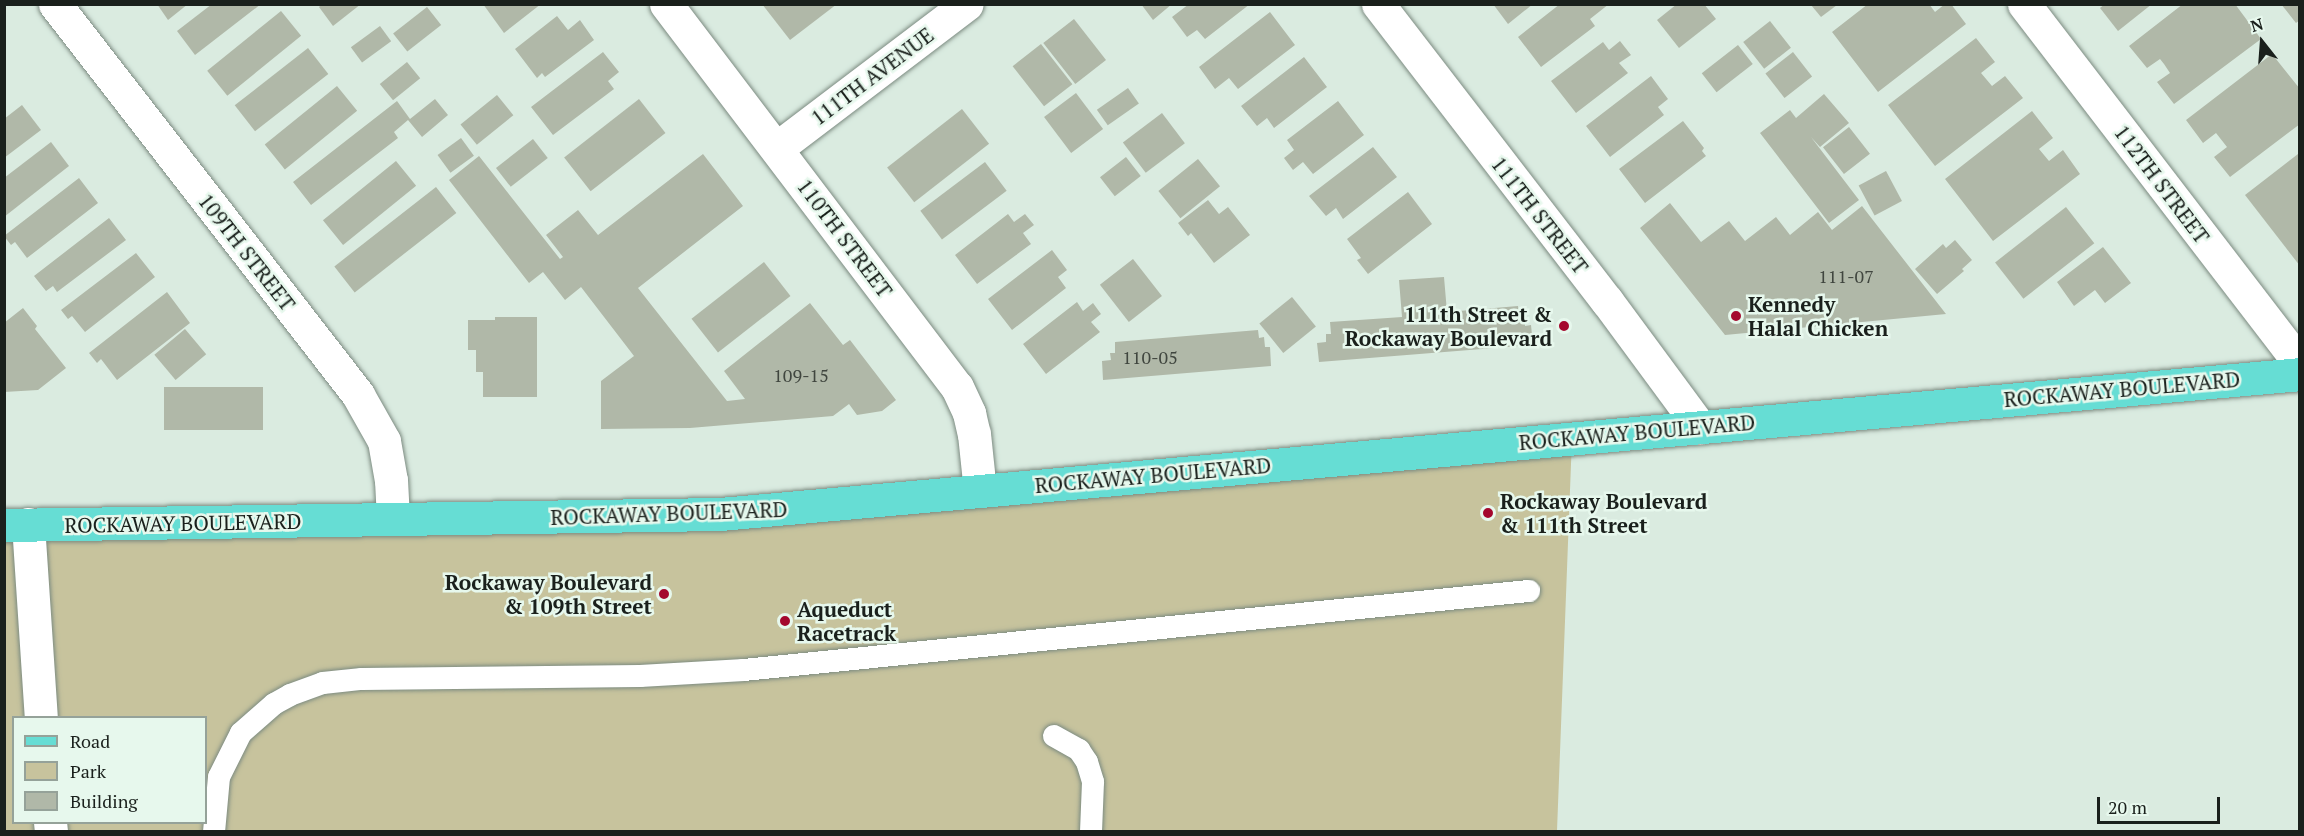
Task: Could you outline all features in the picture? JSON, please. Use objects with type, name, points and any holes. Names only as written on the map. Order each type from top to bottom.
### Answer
[{"type":"main road","name":"ROCKAWAY BOULEVARD","points":[[16,525],[675,516],[2300,374]]},
{"type":"street","name":"109TH STREET","points":[[55,4],[358,395],[384,441],[391,480],[393,519]]},
{"type":"street","name":"110TH STREET","points":[[666,4],[957,387],[969,413],[974,434],[980,491]]},
{"type":"street","name":"111TH AVENUE","points":[[777,148],[967,4]]},
{"type":"street","name":"111TH STREET","points":[[1378,4],[1607,301],[1700,427]]},
{"type":"street","name":"112TH STREET","points":[[2024,4],[2300,364]]},
{"type":"street","points":[[16,525],[41,716]]},
{"type":"lane","points":[[214,831],[219,777],[241,733],[274,704],[309,687],[323,683],[362,679],[640,676],[744,670],[1529,591]]},
{"type":"lane","points":[[1054,736],[1079,750],[1087,762],[1093,782],[1091,831]]},
{"type":"green space","name":"Aqueduct Racetrack","points":[[1572,438],[1557,831],[5,831],[4,525],[647,517]]},
{"type":"building","points":[[157,4],[188,4],[168,20]]},
{"type":"building","points":[[212,4],[261,4],[195,55],[177,31]]},
{"type":"building","points":[[322,4],[361,4],[333,26],[319,7]]},
{"type":"building","points":[[483,4],[541,4],[504,33]]},
{"type":"building","points":[[762,4],[837,4],[790,40]]},
{"type":"building","points":[[1141,4],[1172,4],[1153,20]]},
{"type":"building","points":[[1189,4],[1250,4],[1205,39],[1197,30],[1187,37],[1172,17]]},
{"type":"building","points":[[1493,4],[1533,4],[1508,24]]},
{"type":"building","points":[[1560,4],[1609,4],[1590,19],[1595,26],[1541,67],[1518,37]]},
{"type":"building","points":[[1677,4],[1704,4],[1716,19],[1679,48],[1657,20]]},
{"type":"building","points":[[1868,4],[1929,4],[1935,12],[1945,4],[1951,4],[1966,24],[1878,92],[1832,32]]},
{"type":"building","points":[[2105,4],[2152,4],[2118,31],[2100,8]]},
{"type":"building","points":[[2183,4],[2235,4],[2261,39],[2174,104],[2157,82],[2170,73],[2164,64],[2160,59],[2147,68],[2129,46]]},
{"type":"building","points":[[2281,4],[2300,4],[2300,20],[2296,23]]},
{"type":"building","points":[[1811,5],[1837,5],[1821,17]]},
{"type":"building","points":[[427,7],[441,25],[407,52],[393,33]]},
{"type":"building","points":[[281,11],[301,36],[227,96],[207,71]]},
{"type":"building","points":[[1270,12],[1295,45],[1238,89],[1229,78],[1215,89],[1199,67]]},
{"type":"building","points":[[557,16],[568,30],[580,20],[594,40],[545,77],[542,73],[537,78],[515,49]]},
{"type":"building","points":[[1074,19],[1106,60],[1075,84],[1043,43]]},
{"type":"building","points":[[1770,21],[1791,48],[1764,69],[1743,42]]},
{"type":"building","points":[[380,26],[391,41],[362,63],[351,47]]},
{"type":"building","points":[[1976,38],[1995,62],[1981,73],[1992,86],[2005,76],[2023,98],[1935,166],[1888,105]]},
{"type":"building","points":[[1620,41],[1631,55],[1619,63],[1628,73],[1576,113],[1551,81],[1603,42],[1609,50]]},
{"type":"building","points":[[1041,44],[1072,84],[1044,106],[1013,66]]},
{"type":"building","points":[[1738,45],[1753,64],[1717,92],[1702,73]]},
{"type":"building","points":[[308,48],[328,74],[255,131],[235,105]]},
{"type":"building","points":[[603,52],[619,72],[608,81],[614,89],[553,135],[531,107]]},
{"type":"building","points":[[1793,52],[1812,76],[1785,98],[1765,74]]},
{"type":"building","points":[[2272,54],[2300,89],[2300,124],[2230,177],[2214,157],[2227,147],[2216,133],[2203,143],[2186,120]]},
{"type":"building","points":[[1304,57],[1327,87],[1274,128],[1267,118],[1257,126],[1241,106]]},
{"type":"building","points":[[407,62],[420,78],[393,100],[380,84]]},
{"type":"building","points":[[1651,76],[1668,99],[1658,107],[1664,115],[1610,157],[1586,126]]},
{"type":"building","points":[[337,86],[357,111],[285,169],[265,145]]},
{"type":"building","points":[[1128,88],[1139,104],[1108,125],[1097,110]]},
{"type":"building","points":[[1076,93],[1103,129],[1071,153],[1044,117]]},
{"type":"building","points":[[1824,94],[1849,123],[1820,147],[1811,137],[1859,200],[1829,223],[1760,133],[1790,110],[1796,118]]},
{"type":"building","points":[[497,95],[513,115],[477,145],[460,125]]},
{"type":"building","points":[[435,99],[448,115],[422,137],[408,120],[394,132],[398,138],[311,205],[293,182],[397,101],[410,119]]},
{"type":"building","points":[[639,99],[665,133],[591,191],[564,157]]},
{"type":"building","points":[[1338,101],[1364,135],[1313,174],[1303,162],[1293,170],[1284,158],[1294,150],[1287,140]]},
{"type":"building","points":[[22,105],[41,130],[4,158],[4,119]]},
{"type":"building","points":[[962,109],[989,144],[914,202],[887,167]]},
{"type":"building","points":[[2032,111],[2053,138],[2039,149],[2049,161],[2063,150],[2080,174],[1993,241],[1945,179]]},
{"type":"building","points":[[1162,113],[1185,143],[1146,173],[1123,142]]},
{"type":"building","points":[[1683,121],[1704,148],[1702,151],[1706,156],[1645,203],[1619,169]]},
{"type":"building","points":[[1849,127],[1870,154],[1844,174],[1823,147]]},
{"type":"building","points":[[461,138],[474,156],[450,173],[438,155]]},
{"type":"building","points":[[533,139],[548,158],[511,187],[496,168]]},
{"type":"building","points":[[51,142],[69,166],[4,217],[4,178]]},
{"type":"building","points":[[1373,147],[1397,177],[1343,219],[1336,208],[1326,216],[1309,196]]},
{"type":"building","points":[[703,154],[743,206],[638,288],[727,401],[745,399],[724,371],[810,303],[843,345],[850,340],[896,400],[882,411],[857,415],[849,404],[833,416],[690,428],[601,429],[601,381],[634,356],[581,287],[565,300],[543,272],[529,283],[449,180],[479,156],[560,259],[563,257],[546,235],[578,210],[598,235]]},
{"type":"building","points":[[2298,154],[2300,155],[2300,266],[2245,195]]},
{"type":"building","points":[[1126,157],[1141,176],[1115,196],[1100,177]]},
{"type":"building","points":[[1198,159],[1220,186],[1180,218],[1158,191]]},
{"type":"building","points":[[396,161],[416,186],[343,245],[323,220]]},
{"type":"building","points":[[985,162],[1007,191],[942,239],[920,211]]},
{"type":"building","points":[[1886,171],[1902,201],[1875,216],[1859,186]]},
{"type":"building","points":[[79,178],[98,203],[27,258],[15,242],[11,245],[4,236]]},
{"type":"building","points":[[436,187],[456,213],[355,292],[334,266]]},
{"type":"building","points":[[1408,192],[1432,224],[1368,274],[1357,260],[1361,258],[1347,239]]},
{"type":"building","points":[[1208,200],[1219,214],[1228,207],[1250,235],[1214,263],[1191,233],[1188,236],[1178,223]]},
{"type":"building","points":[[1670,203],[1701,242],[1729,221],[1745,241],[1776,217],[1790,235],[1818,212],[1832,230],[1862,206],[1946,314],[1725,335],[1640,228]]},
{"type":"building","points":[[2066,207],[2094,243],[2023,299],[1995,262]]},
{"type":"building","points":[[1008,214],[1014,222],[1025,214],[1034,225],[1023,233],[1031,244],[977,284],[955,255]]},
{"type":"building","points":[[109,218],[126,240],[57,292],[53,286],[46,291],[34,276]]},
{"type":"building","points":[[1955,240],[1972,260],[1962,269],[1964,271],[1937,294],[1915,269],[1943,244],[1946,248]]},
{"type":"building","points":[[2103,247],[2131,283],[2105,303],[2095,290],[2074,306],[2057,282]]},
{"type":"building","points":[[1052,250],[1067,270],[1058,277],[1066,288],[1012,330],[988,299]]},
{"type":"building","points":[[136,253],[155,277],[85,332],[72,316],[68,319],[61,310]]},
{"type":"building","points":[[1133,259],[1162,296],[1129,322],[1100,285]]},
{"type":"building","points":[[764,262],[790,296],[718,353],[692,319]]},
{"type":"building","points":[[1444,277],[1447,312],[1518,306],[1519,316],[1525,315],[1525,326],[1531,325],[1533,345],[1319,362],[1317,343],[1326,342],[1326,334],[1331,334],[1330,322],[1402,317],[1399,280]]},
{"type":"building","points":[[167,292],[190,323],[117,380],[101,359],[97,363],[89,353]]},
{"type":"building","points":[[1292,297],[1316,327],[1283,353],[1259,323]]},
{"type":"building","points":[[1077,302],[1083,311],[1093,303],[1101,314],[1091,322],[1100,332],[1046,374],[1023,344]]},
{"type":"building","points":[[23,308],[37,326],[35,329],[66,368],[38,390],[4,392],[4,323]]},
{"type":"building","points":[[495,317],[537,317],[537,397],[483,397],[483,372],[476,372],[476,350],[468,350],[468,320],[495,320]]},
{"type":"building","points":[[185,329],[206,354],[176,380],[154,355]]},
{"type":"building","points":[[1258,330],[1259,338],[1264,337],[1265,347],[1270,347],[1271,366],[1103,380],[1102,361],[1111,360],[1110,353],[1115,353],[1115,342]]},
{"type":"building","points":[[164,387],[263,387],[263,430],[164,430]]},
{"type":"place","name":"Kennedy Halal Chicken","points":[[1736,316]]},
{"type":"place","name":"111th Street & Rockaway Boulevard","points":[[1564,326]]},
{"type":"place","name":"Rockaway Boulevard & 111th Street","points":[[1488,513]]},
{"type":"place","name":"Rockaway Boulevard & 109th Street","points":[[664,594]]},
{"type":"place","name":"Aqueduct Racetrack","points":[[785,621]]}]
